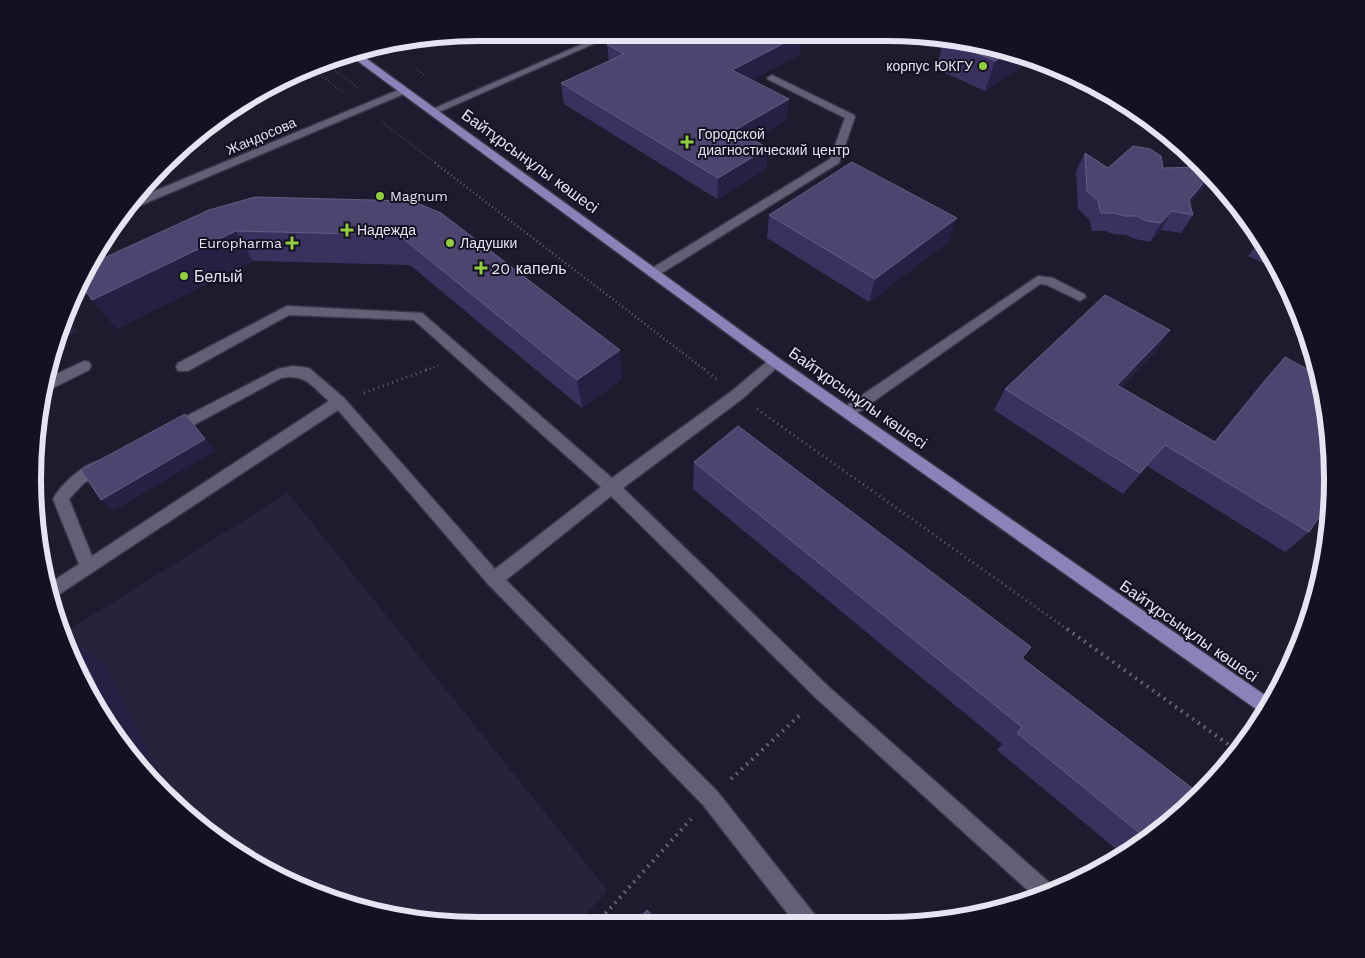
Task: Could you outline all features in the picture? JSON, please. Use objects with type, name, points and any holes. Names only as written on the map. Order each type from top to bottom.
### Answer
[{"type":"main road","points":[[359,58],[403,91]]},
{"type":"main road","name":"Байтұрсынұлы көшесі","points":[[403,91],[775,362],[1262,703]]},
{"type":"street","points":[[433,111],[593,41]]},
{"type":"street","points":[[653,273],[834,161],[850,117],[772,78]]},
{"type":"street","name":"Жандосова","points":[[141,201],[403,91]]},
{"type":"street","points":[[848,412],[1038,280],[1049,281],[1080,297]]},
{"type":"street","points":[[183,367],[287,310],[417,316],[612,487],[823,693],[1041,888]]},
{"type":"street","points":[[494,579],[612,487],[737,395],[775,362]]},
{"type":"street","points":[[53,382],[84,366]]},
{"type":"street","points":[[159,437],[278,374],[304,372],[340,402],[494,579],[710,798],[804,917]]},
{"type":"street","points":[[55,589],[340,402]]},
{"type":"street","points":[[88,567],[61,499],[73,482],[116,460]]},
{"type":"path","points":[[331,67],[363,92]]},
{"type":"path","points":[[317,72],[737,395],[1232,747]]},
{"type":"path","points":[[340,402],[463,357]]},
{"type":"shaded area","points":[[288,493],[608,891],[583,917],[450,916],[422,913],[366,902],[338,894],[285,872],[236,843],[213,826],[169,789],[150,768],[115,722],[100,698],[86,673],[68,630]]},
{"type":"building","points":[[614,41],[788,41],[732,70],[789,99],[735,130],[768,148],[718,178],[561,83],[624,54],[607,44]]},
{"type":"building","points":[[968,50],[1002,57],[995,61]]},
{"type":"building","points":[[1133,146],[1150,149],[1161,156],[1163,168],[1194,167],[1206,180],[1189,200],[1193,215],[1172,211],[1161,223],[1146,221],[1137,216],[1101,213],[1098,201],[1087,191],[1085,153],[1108,168]]},
{"type":"building","points":[[852,162],[957,218],[875,279],[769,215]]},
{"type":"building","points":[[255,197],[412,201],[441,213],[620,350],[577,380],[399,235],[236,231],[92,300],[84,289],[100,260],[209,210]]},
{"type":"building","points":[[1105,295],[1170,330],[1117,385],[1215,442],[1285,357],[1310,371],[1320,422],[1323,450],[1323,512],[1309,532],[1165,445],[1140,473],[1005,389]]},
{"type":"building","points":[[185,414],[205,439],[101,500],[81,470]]},
{"type":"building","points":[[738,426],[1031,647],[1022,658],[1195,790],[1141,834],[1017,733],[1022,727],[694,462]]},
{"type":"building","points":[[76,645],[111,715],[86,673],[75,646]]},
{"type":"building","points":[[647,910],[653,917],[640,917]]},
{"type":"place","name":"корпус ЮКГУ","points":[[983,66]]},
{"type":"place","name":"Городской диагностический центр","points":[[687,142]]},
{"type":"place","name":"Magnum","points":[[380,196]]},
{"type":"place","name":"Надежда","points":[[347,230]]},
{"type":"place","name":"Europharma","points":[[292,243]]},
{"type":"place","name":"Ладушки","points":[[450,243]]},
{"type":"place","name":"20 капель","points":[[481,268]]},
{"type":"place","name":"Белый","points":[[184,276]]}]
